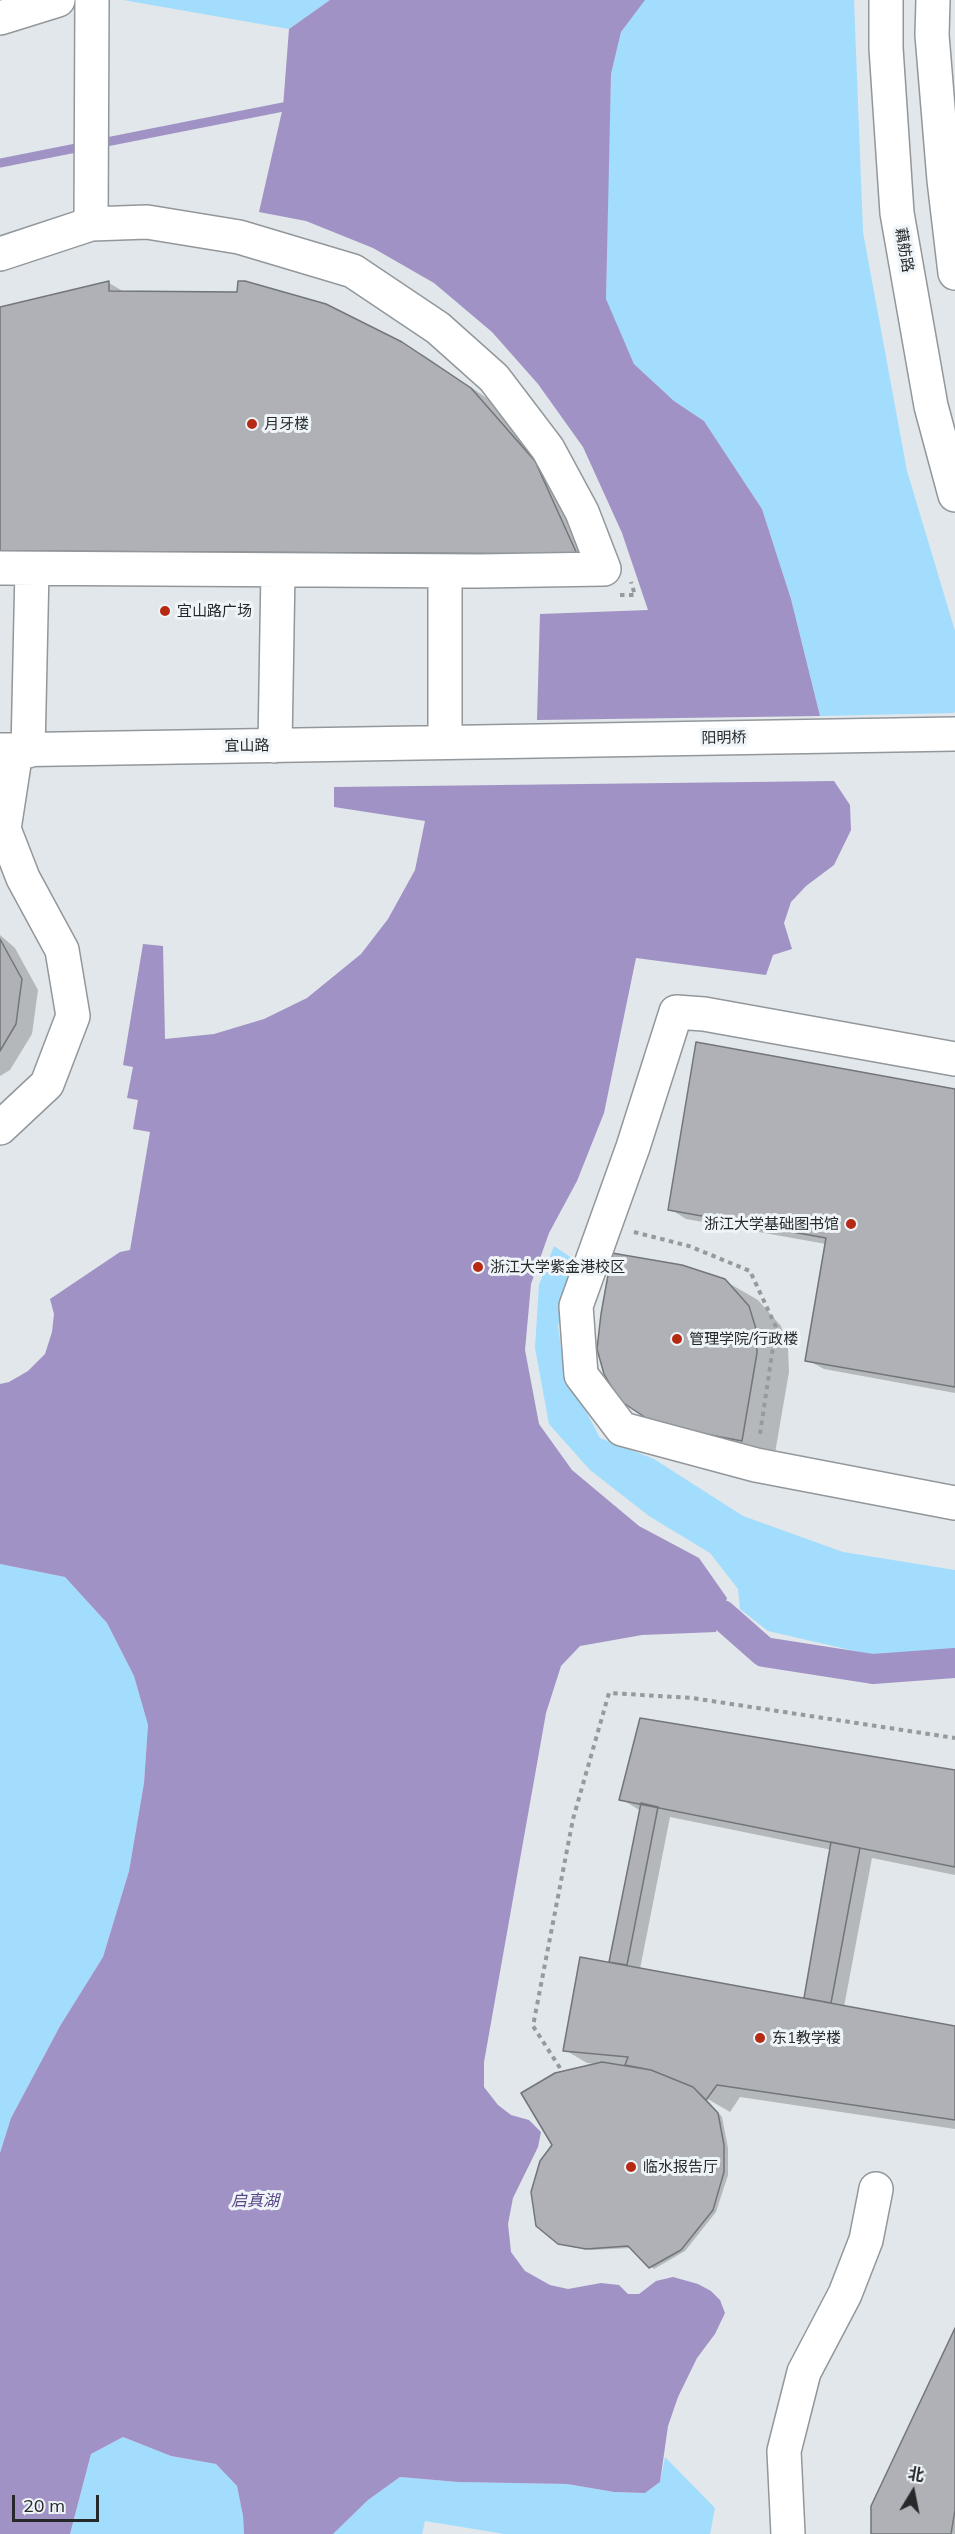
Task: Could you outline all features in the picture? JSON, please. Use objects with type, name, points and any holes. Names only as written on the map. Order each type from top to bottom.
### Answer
[{"type":"street","points":[[0,18],[58,0]]},
{"type":"street","points":[[92,0],[92,210]]},
{"type":"street","name":"藕舫路","points":[[886,0],[886,48],[897,213],[932,406],[955,495]]},
{"type":"street","points":[[933,0],[932,35],[950,179],[955,273]]},
{"type":"street","points":[[0,254],[92,210],[147,222],[239,237],[353,271],[438,328],[494,378],[548,449],[615,580],[445,571],[16,568],[15,751],[4,829],[23,878],[62,950],[73,1016],[47,1084],[0,1128]]},
{"type":"street","points":[[275,746],[278,570]]},
{"type":"street","points":[[445,571],[445,742]]},
{"type":"street","name":"阳明桥","points":[[493,742],[955,734]]},
{"type":"street","name":"宜山路","points":[[15,751],[493,742]]},
{"type":"street","points":[[955,1059],[704,1014],[676,1012],[633,1147],[576,1306],[581,1375],[622,1429],[756,1465],[955,1503]]},
{"type":"street","points":[[788,2534],[784,2451],[804,2372],[845,2294],[866,2240],[876,2189]]},
{"type":"path","points":[[605,1224],[689,1246],[750,1271],[776,1327],[756,1465]]},
{"type":"path","points":[[560,2068],[533,2026],[573,1819],[609,1693],[692,1698],[955,1738]]},
{"type":"shaded area","points":[[123,0],[330,0],[289,29]]},
{"type":"shaded area","points":[[644,0],[854,0],[863,232],[907,471],[955,631],[955,712],[953,713],[820,716],[791,599],[762,509],[704,421],[674,401],[634,364],[606,300],[611,74],[621,32]]},
{"type":"shaded area","points":[[554,1246],[576,1261],[558,1326],[564,1369],[600,1438],[654,1459],[743,1516],[843,1552],[955,1570],[955,1651],[872,1655],[768,1631],[740,1609],[738,1589],[710,1553],[649,1516],[590,1470],[549,1424],[535,1348],[539,1285]]},
{"type":"shaded area","points":[[0,1564],[65,1577],[107,1623],[134,1676],[148,1725],[144,1783],[129,1871],[103,1957],[60,2026],[11,2118],[0,2153]]},
{"type":"shaded area","points":[[123,2437],[171,2456],[216,2464],[237,2486],[244,2534],[70,2534],[91,2454]]},
{"type":"shaded area","points":[[665,2457],[715,2508],[710,2534],[505,2534],[425,2521],[422,2534],[333,2534],[368,2500],[400,2477],[458,2482],[567,2484],[614,2492],[645,2493],[660,2482]]},
{"type":"water","points":[[330,0],[645,0],[621,32],[611,74],[606,299],[634,364],[674,401],[704,421],[762,509],[791,599],[820,716],[537,720],[540,614],[648,610],[622,533],[583,447],[538,384],[492,332],[434,283],[373,248],[306,221],[259,212],[283,107],[289,29]]},
{"type":"water","name":"启真湖","points":[[834,781],[850,805],[851,830],[834,865],[806,886],[791,902],[784,923],[792,949],[773,955],[766,975],[636,958],[604,1113],[577,1181],[549,1233],[531,1284],[525,1350],[539,1424],[572,1470],[639,1526],[699,1558],[727,1598],[716,1632],[642,1635],[580,1646],[561,1666],[546,1713],[484,2062],[484,2087],[498,2105],[511,2115],[529,2120],[541,2132],[538,2147],[513,2198],[508,2224],[511,2252],[525,2271],[550,2285],[568,2289],[601,2283],[619,2285],[628,2294],[639,2294],[656,2281],[673,2277],[698,2284],[711,2291],[720,2300],[725,2313],[715,2334],[697,2358],[678,2397],[668,2426],[660,2482],[645,2493],[614,2492],[567,2484],[458,2482],[400,2477],[368,2500],[333,2534],[244,2534],[237,2486],[216,2464],[171,2456],[123,2437],[91,2454],[70,2534],[0,2534],[0,2153],[11,2118],[60,2026],[103,1957],[129,1871],[144,1783],[148,1725],[134,1676],[107,1623],[65,1577],[0,1564],[0,1384],[9,1382],[28,1371],[45,1354],[52,1332],[54,1314],[50,1299],[120,1252],[130,1250],[150,1132],[133,1129],[138,1100],[127,1098],[133,1067],[123,1065],[143,944],[163,946],[165,1039],[214,1034],[264,1019],[307,998],[361,954],[388,919],[415,870],[425,821],[334,807],[334,787]]},
{"type":"building","name":"月牙楼","points":[[109,281],[109,291],[237,292],[238,281],[245,281],[326,304],[402,342],[471,388],[535,461],[577,554],[0,551],[0,307]]},
{"type":"building","points":[[0,939],[22,979],[16,1024],[0,1051]]},
{"type":"building","name":"浙江大学基础图书馆","points":[[696,1042],[955,1089],[955,1387],[805,1361],[826,1238],[668,1210]]},
{"type":"building","name":"管理学院/行政楼","points":[[612,1253],[682,1265],[725,1279],[749,1306],[756,1329],[757,1353],[742,1441],[679,1429],[646,1418],[619,1400],[604,1374],[597,1349]]},
{"type":"building","points":[[640,1718],[955,1770],[955,1867],[619,1800]]},
{"type":"building","points":[[641,1803],[658,1807],[627,1965],[609,1962]]},
{"type":"building","points":[[831,1842],[860,1848],[831,2003],[804,1998]]},
{"type":"building","name":"东1教学楼","points":[[580,1957],[955,2026],[955,2120],[717,2085],[706,2100],[693,2087],[651,2070],[625,2065],[628,2057],[563,2051]]},
{"type":"building","name":"临水报告厅","points":[[602,2062],[651,2070],[693,2087],[718,2113],[724,2145],[724,2172],[713,2210],[681,2250],[649,2268],[628,2246],[586,2249],[558,2244],[536,2226],[531,2192],[540,2161],[552,2145],[521,2093],[555,2073]]},
{"type":"building","points":[[955,2328],[955,2510],[951,2534],[871,2534],[871,2506]]},
{"type":"waterway","points":[[0,163],[283,107]]},
{"type":"waterway","points":[[722,1615],[764,1652],[873,1669],[955,1663]]},
{"type":"place","name":"月牙楼","points":[[252,424]]},
{"type":"place","name":"宜山路广场","points":[[165,611]]},
{"type":"place","name":"浙江大学基础图书馆","points":[[851,1224]]},
{"type":"place","name":"浙江大学紫金港校区","points":[[478,1267]]},
{"type":"place","name":"管理学院/行政楼","points":[[677,1339]]},
{"type":"place","name":"东1教学楼","points":[[760,2038]]},
{"type":"place","name":"临水报告厅","points":[[631,2167]]}]
